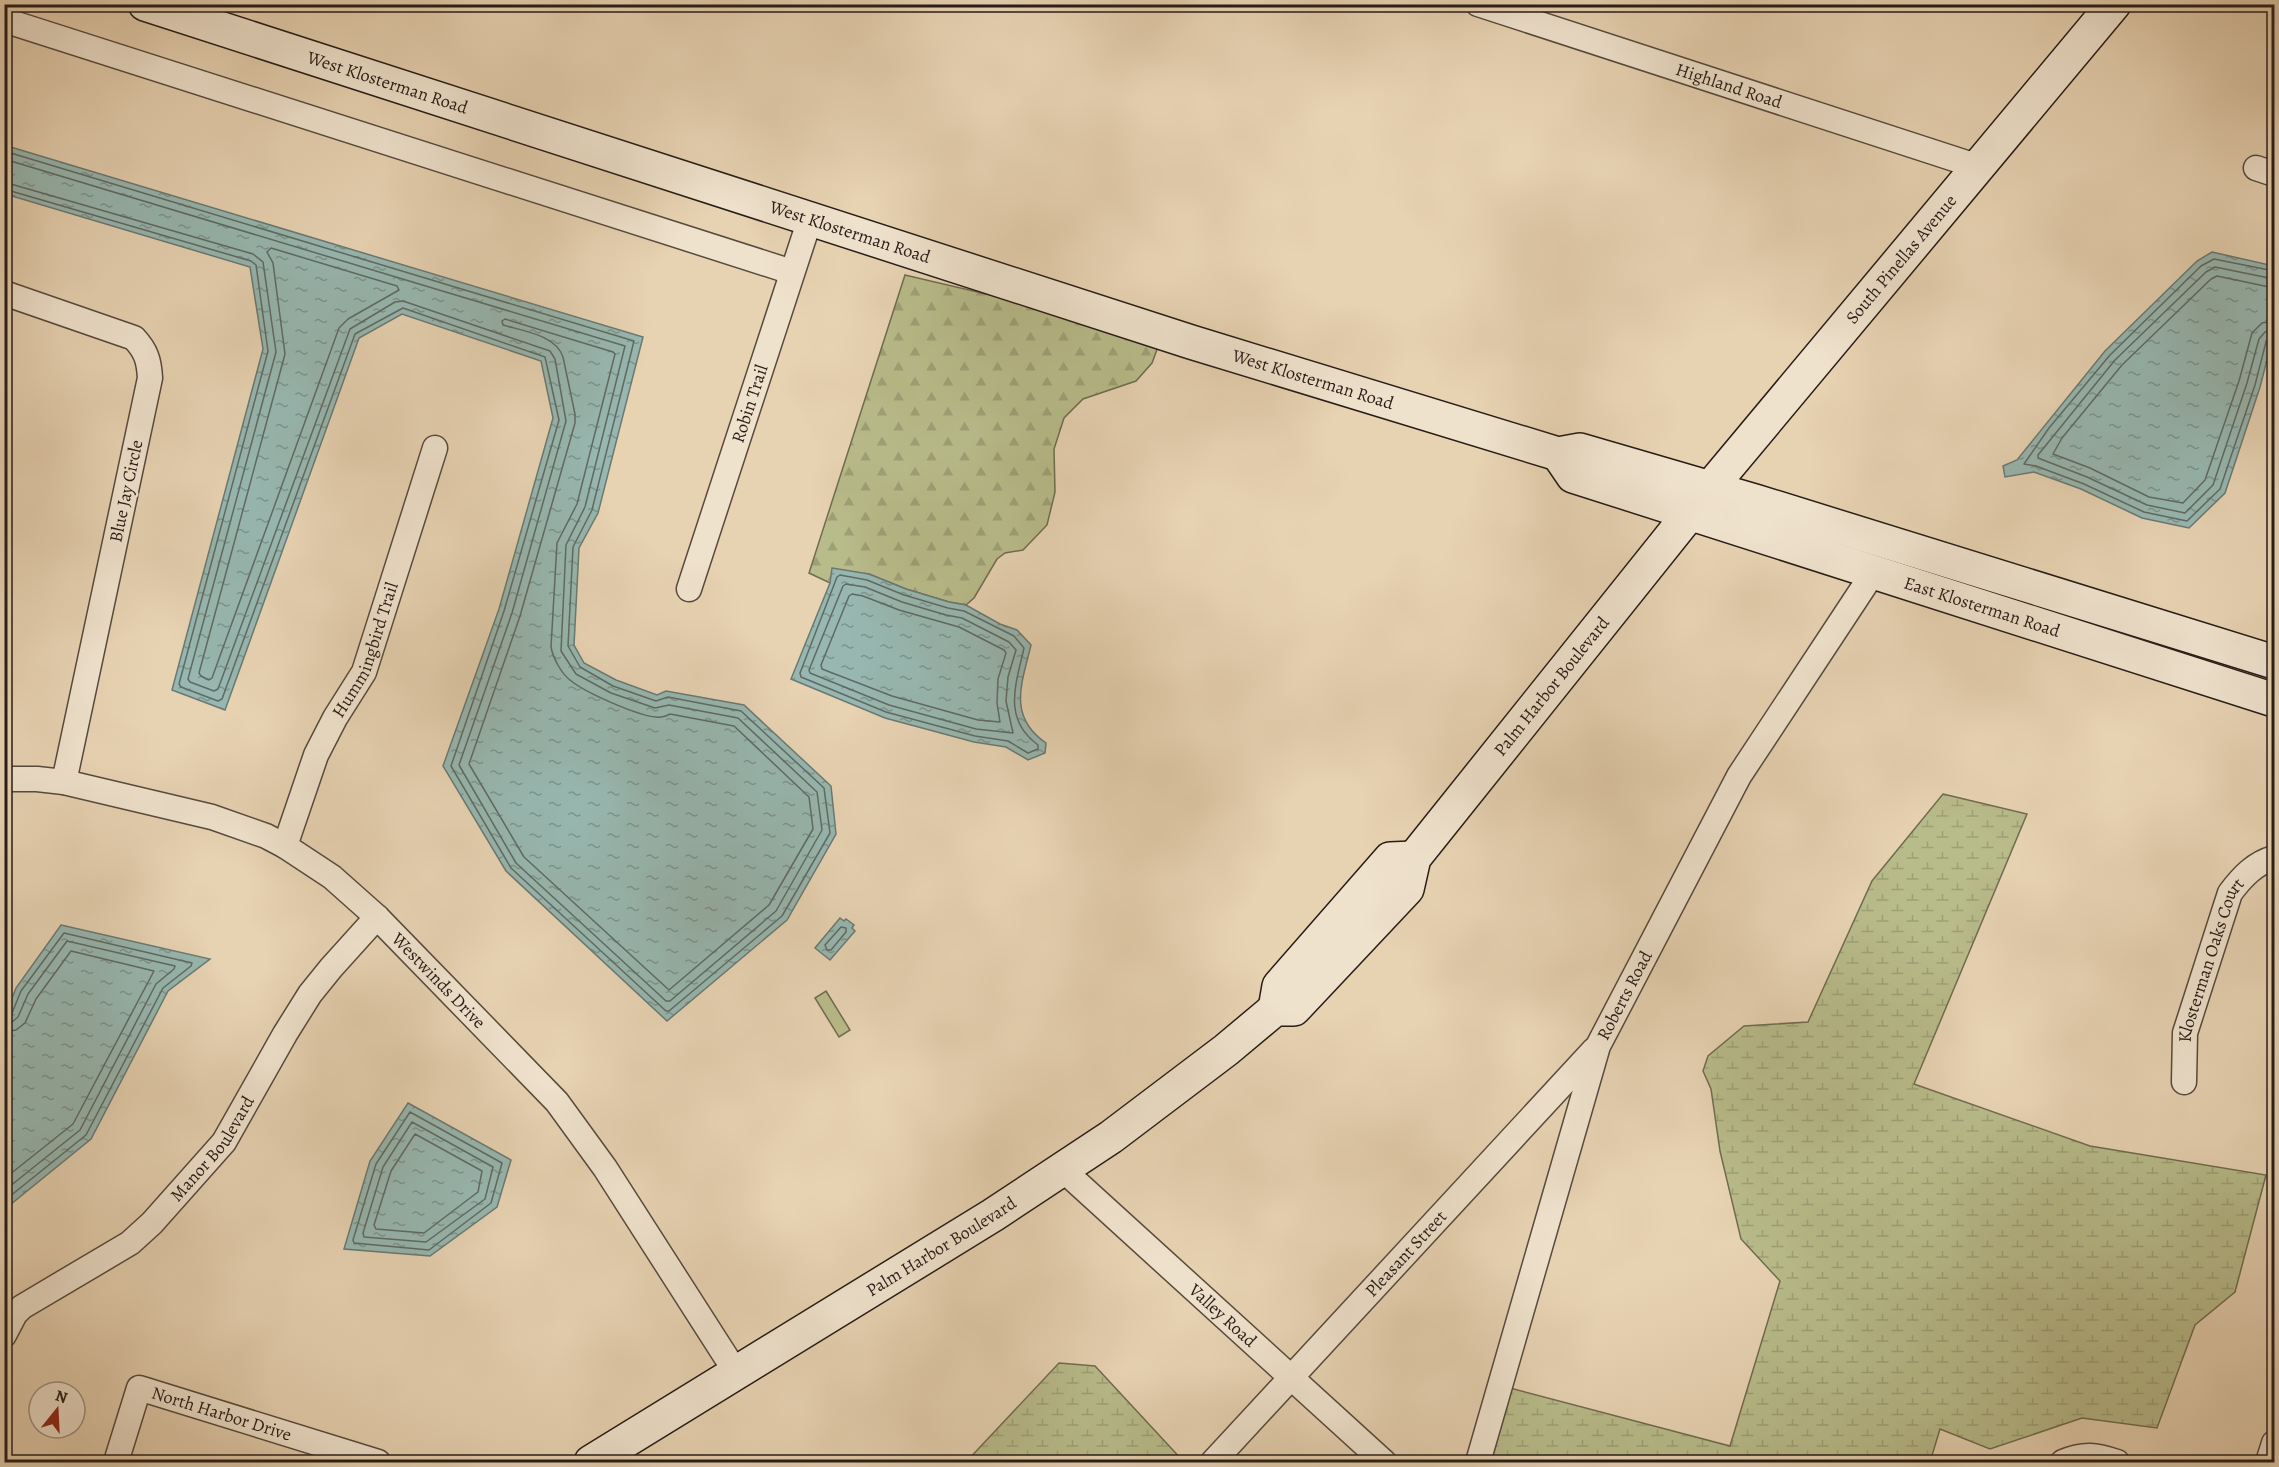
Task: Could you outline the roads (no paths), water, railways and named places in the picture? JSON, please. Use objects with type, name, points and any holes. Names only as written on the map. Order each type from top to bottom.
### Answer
[{"type":"main road","name":"West Klosterman Road","points":[[145,4],[1191,342],[1558,454],[1580,450],[1710,488]]},
{"type":"main road","name":"South Pinellas Avenue","points":[[1689,514],[2114,4]]},
{"type":"main road","points":[[1558,454],[1573,477],[1689,514]]},
{"type":"main road","name":"East Klosterman Road","points":[[1710,488],[2274,662]]},
{"type":"main road","name":"East Klosterman Road","points":[[1689,514],[2274,700]]},
{"type":"main road","name":"Palm Harbor Boulevard","points":[[591,1462],[983,1221],[1111,1137],[1226,1050],[1275,1009],[1279,986],[1390,859],[1414,858],[1689,514]]},
{"type":"street","name":"Highland Road","points":[[1478,4],[1979,167]]},
{"type":"street","points":[[4,20],[792,272]]},
{"type":"street","name":"Robin Trail","points":[[689,589],[810,219]]},
{"type":"street","name":"Blue Jay Circle","points":[[4,293],[134,338],[144,349],[149,361],[150,378],[64,782]]},
{"type":"street","name":"Hummingbird Trail","points":[[285,846],[316,755],[335,718],[364,672],[435,448]]},
{"type":"street","name":"Roberts Road","points":[[1478,1462],[1598,1046],[1739,776],[1874,573]]},
{"type":"street","name":"Westwinds Drive","points":[[4,779],[64,782],[212,817],[257,832],[285,846],[332,877],[377,918],[557,1102],[605,1167],[737,1374]]},
{"type":"street","name":"Klosterman Oaks Court","points":[[2184,1082],[2185,1033],[2230,892],[2241,878],[2254,868],[2274,858]]},
{"type":"street","name":"Manor Boulevard","points":[[4,1335],[15,1314],[22,1307],[130,1243],[152,1223],[224,1142],[310,994],[377,918]]},
{"type":"street","name":"Pleasant Street","points":[[1213,1462],[1598,1046]]},
{"type":"street","name":"Valley Road","points":[[1061,1168],[1384,1462]]},
{"type":"street","name":"North Harbor Drive","points":[[116,1462],[139,1388],[378,1462]]},
{"type":"street","points":[[2268,1462],[2274,1443]]},
{"type":"street","points":[[2063,1462],[2078,1455],[2099,1456],[2117,1462]]},
{"type":"water","points":[[4,145],[643,337],[598,513],[579,548],[574,645],[584,663],[616,680],[657,695],[666,691],[744,705],[831,786],[836,834],[787,920],[667,1021],[506,871],[443,766],[499,609],[553,418],[541,361],[402,314],[359,338],[225,710],[172,690],[263,349],[250,267],[5,194]]},
{"type":"water","points":[[2212,252],[2274,266],[2274,333],[2260,387],[2225,493],[2189,528],[2142,518],[2081,489],[2034,472],[2005,477],[2003,466],[2017,460],[2105,351],[2197,261]]},
{"type":"water","points":[[832,568],[869,574],[906,589],[966,605],[1000,624],[1017,630],[1031,645],[1020,698],[1022,710],[1026,722],[1034,733],[1046,743],[1045,753],[1028,760],[1006,747],[974,742],[885,718],[791,679],[830,583]]},
{"type":"water","points":[[840,918],[854,925],[852,928],[855,931],[830,960],[815,948]]},
{"type":"water","points":[[61,925],[210,959],[168,991],[91,1139],[5,1209],[5,1016],[16,988]]},
{"type":"water","points":[[408,1103],[511,1160],[497,1207],[430,1256],[344,1249],[370,1161]]}]
